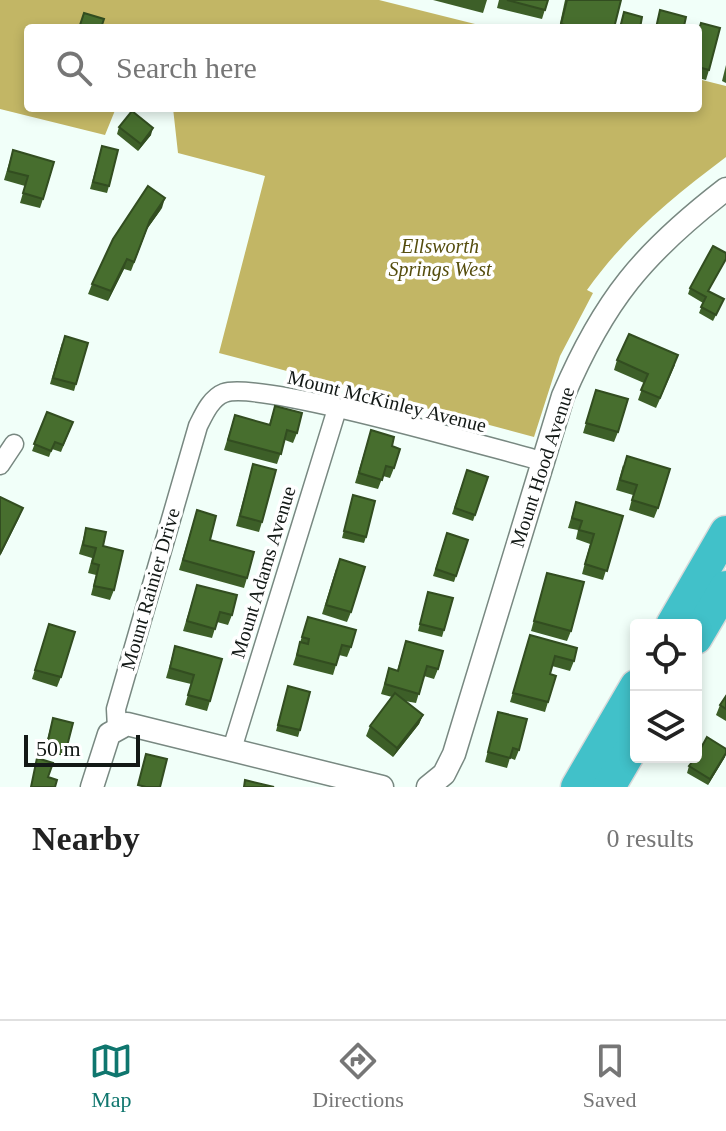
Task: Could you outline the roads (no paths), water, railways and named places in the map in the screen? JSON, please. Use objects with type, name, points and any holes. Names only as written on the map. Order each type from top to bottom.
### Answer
[{"type":"highway","points":[[675,619],[726,532]]},
{"type":"highway","points":[[702,628],[726,587]]},
{"type":"highway","points":[[577,787],[633,691]]},
{"type":"highway","points":[[609,787],[630,751]]},
{"type":"highway","points":[[631,787],[644,763]]},
{"type":"street","name":"Mount Hood Avenue","points":[[429,787],[444,774],[454,754],[542,461],[580,357],[617,292],[670,234],[726,189]]},
{"type":"street","name":"Mount McKinley Avenue","points":[[222,394],[244,390],[337,409],[542,461]]},
{"type":"street","name":"Mount Rainier Drive","points":[[92,787],[104,744],[117,728],[116,709],[198,426],[208,406],[222,394]]},
{"type":"street","name":"Mount Adams Avenue","points":[[232,749],[337,409]]},
{"type":"street","points":[[0,465],[14,444]]},
{"type":"street","points":[[117,728],[127,724],[142,725],[382,787]]},
{"type":"park label","name":"Ellsworth Springs West","points":[[440,258]]}]
